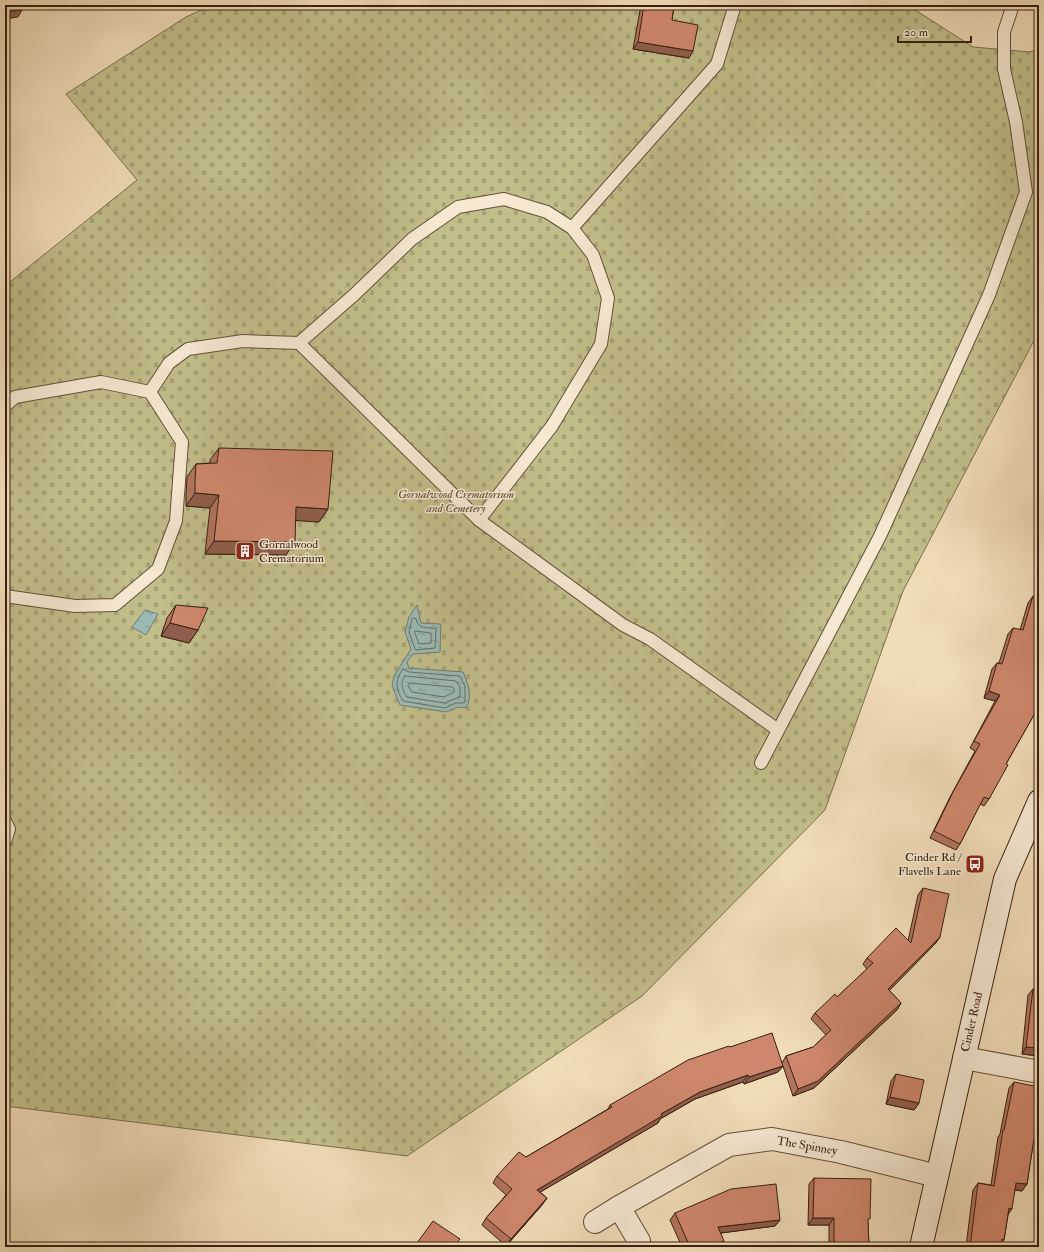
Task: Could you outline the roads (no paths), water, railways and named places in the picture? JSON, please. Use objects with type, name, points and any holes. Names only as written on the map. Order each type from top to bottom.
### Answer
[{"type":"street","name":"Cinder Road","points":[[921,1247],[1005,879],[1039,801]]},
{"type":"street","points":[[964,1058],[1039,1072]]},
{"type":"street","name":"The Spinney","points":[[595,1222],[729,1145],[772,1139],[841,1152],[937,1176]]},
{"type":"street","points":[[619,1207],[638,1240]]},
{"type":"lane","points":[[572,228],[717,64],[735,5]]},
{"type":"lane","points":[[761,763],[880,536],[989,295],[1026,192],[1016,122],[1004,69],[1004,32],[1013,5]]},
{"type":"lane","points":[[299,344],[355,294],[412,239],[458,207],[504,199],[547,212],[572,228],[593,255],[608,298],[601,344],[552,426],[479,520]]},
{"type":"lane","points":[[150,392],[169,363],[188,349],[243,342],[299,344],[479,520],[623,625],[650,639],[778,730]]},
{"type":"lane","points":[[5,406],[15,397],[101,382],[150,392],[182,442],[176,521],[158,569],[115,605],[75,606],[5,596]]},
{"type":"lane","points":[[5,821],[9,829],[5,841]]},
{"type":"water","points":[[417,605],[421,623],[441,624],[440,652],[413,654],[407,662],[409,668],[463,672],[469,694],[466,708],[458,707],[446,712],[400,705],[392,686],[394,676],[411,649],[405,632],[409,617]]},
{"type":"water","points":[[145,610],[158,614],[146,635],[132,627]]},
{"type":"place","name":"Gornalwood Crematorium","points":[[245,551]]},
{"type":"place","name":"Cinder Rd / Flavells Lane","points":[[975,864]]},
{"type":"park label","name":"Gornalwood Crematorium and Cemetery","points":[[456,501]]}]
